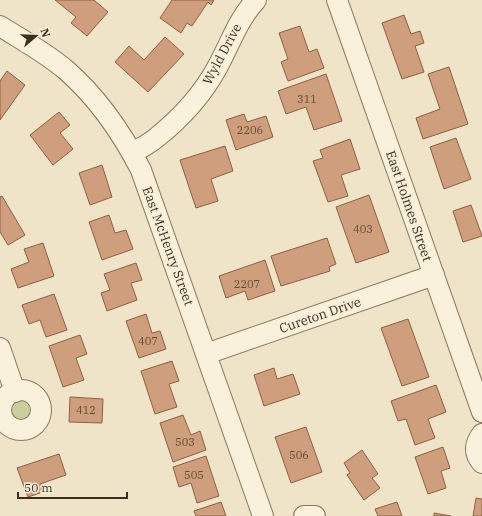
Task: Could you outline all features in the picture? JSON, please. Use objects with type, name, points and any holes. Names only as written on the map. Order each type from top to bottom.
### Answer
[{"type":"street","name":"Wyld Drive","points":[[133,153],[156,138],[186,109],[204,88],[218,67],[240,21],[256,0]]},
{"type":"street","name":"East Holmes Street","points":[[336,0],[482,412]]},
{"type":"street","name":"East McHenry Street","points":[[0,26],[44,53],[66,70],[104,111],[133,153],[141,170],[263,516]]},
{"type":"street","name":"Cureton Drive","points":[[206,354],[434,275]]},
{"type":"street","points":[[0,348],[15,392]]},
{"type":"street","points":[[482,434],[477,443],[476,451],[482,463]]},
{"type":"street","points":[[304,516],[315,516]]},
{"type":"green space","points":[[23,396],[33,400],[37,410],[33,420],[23,424],[13,420],[9,410],[13,400]]},
{"type":"building","points":[[55,0],[94,0],[108,12],[87,36],[71,23],[76,17]]},
{"type":"building","points":[[172,0],[214,0],[211,5],[208,2],[192,26],[187,23],[181,33],[160,18]]},
{"type":"building","points":[[404,15],[411,34],[420,31],[424,43],[415,46],[424,72],[402,79],[382,23]]},
{"type":"building","points":[[300,26],[309,52],[317,49],[324,68],[288,81],[281,62],[288,59],[279,33]]},
{"type":"building","points":[[165,37],[184,54],[148,92],[115,62],[129,46],[144,60]]},
{"type":"building","points":[[449,67],[468,124],[423,139],[416,118],[440,109],[428,74]]},
{"type":"building","points":[[7,71],[25,85],[0,120],[0,81]]},
{"type":"building","points":[[326,74],[342,121],[314,130],[306,107],[286,114],[278,91]]},
{"type":"building","points":[[59,112],[70,125],[60,133],[73,149],[53,165],[30,135]]},
{"type":"building","points":[[244,114],[247,122],[266,116],[273,137],[236,150],[226,120]]},
{"type":"building","points":[[456,138],[471,179],[444,189],[430,147]]},
{"type":"building","points":[[350,139],[360,169],[341,175],[348,196],[328,202],[313,161],[323,158],[320,150]]},
{"type":"building","points":[[225,146],[233,171],[211,179],[218,201],[196,208],[180,160]]},
{"type":"building","points":[[102,165],[112,197],[90,205],[79,173]]},
{"type":"building","points":[[369,195],[389,252],[356,263],[336,207]]},
{"type":"building","points":[[2,196],[25,235],[8,245],[0,232],[0,197]]},
{"type":"building","points":[[471,205],[482,236],[463,242],[453,211]]},
{"type":"building","points":[[109,215],[115,233],[126,230],[133,249],[102,260],[89,222]]},
{"type":"building","points":[[327,238],[336,264],[329,267],[330,271],[281,286],[271,256]]},
{"type":"building","points":[[43,243],[54,276],[18,288],[11,269],[29,262],[24,249]]},
{"type":"building","points":[[265,260],[275,291],[248,300],[245,291],[226,298],[219,276]]},
{"type":"building","points":[[136,263],[142,280],[131,283],[137,300],[107,311],[101,293],[110,290],[104,274]]},
{"type":"building","points":[[54,294],[67,330],[46,337],[40,320],[29,324],[22,305]]},
{"type":"building","points":[[146,314],[152,333],[160,331],[166,349],[139,358],[126,321]]},
{"type":"building","points":[[408,319],[429,377],[402,386],[381,328]]},
{"type":"building","points":[[80,335],[87,354],[76,358],[84,380],[63,387],[49,346]]},
{"type":"building","points":[[172,361],[179,381],[169,384],[177,407],[155,414],[141,371]]},
{"type":"building","points":[[274,368],[277,379],[293,374],[300,394],[264,406],[254,375]]},
{"type":"building","points":[[436,385],[446,412],[428,419],[435,438],[415,445],[406,419],[398,421],[391,401]]},
{"type":"building","points":[[70,397],[103,399],[102,423],[69,422]]},
{"type":"building","points":[[183,415],[191,435],[200,431],[206,450],[173,462],[160,423]]},
{"type":"building","points":[[306,427],[322,472],[291,483],[275,437]]},
{"type":"building","points":[[443,447],[450,468],[441,471],[446,488],[428,494],[415,457]]},
{"type":"building","points":[[362,450],[378,474],[372,478],[380,488],[364,500],[347,475],[350,473],[344,463]]},
{"type":"building","points":[[59,454],[66,475],[40,484],[43,492],[28,497],[17,468]]},
{"type":"building","points":[[206,456],[219,496],[197,503],[191,483],[179,487],[173,467]]},
{"type":"building","points":[[476,498],[482,499],[482,516],[473,516]]},
{"type":"building","points":[[221,502],[226,516],[196,516],[194,511]]},
{"type":"building","points":[[397,502],[402,516],[378,516],[375,509]]},
{"type":"building","points":[[434,513],[451,516],[434,516]]}]
